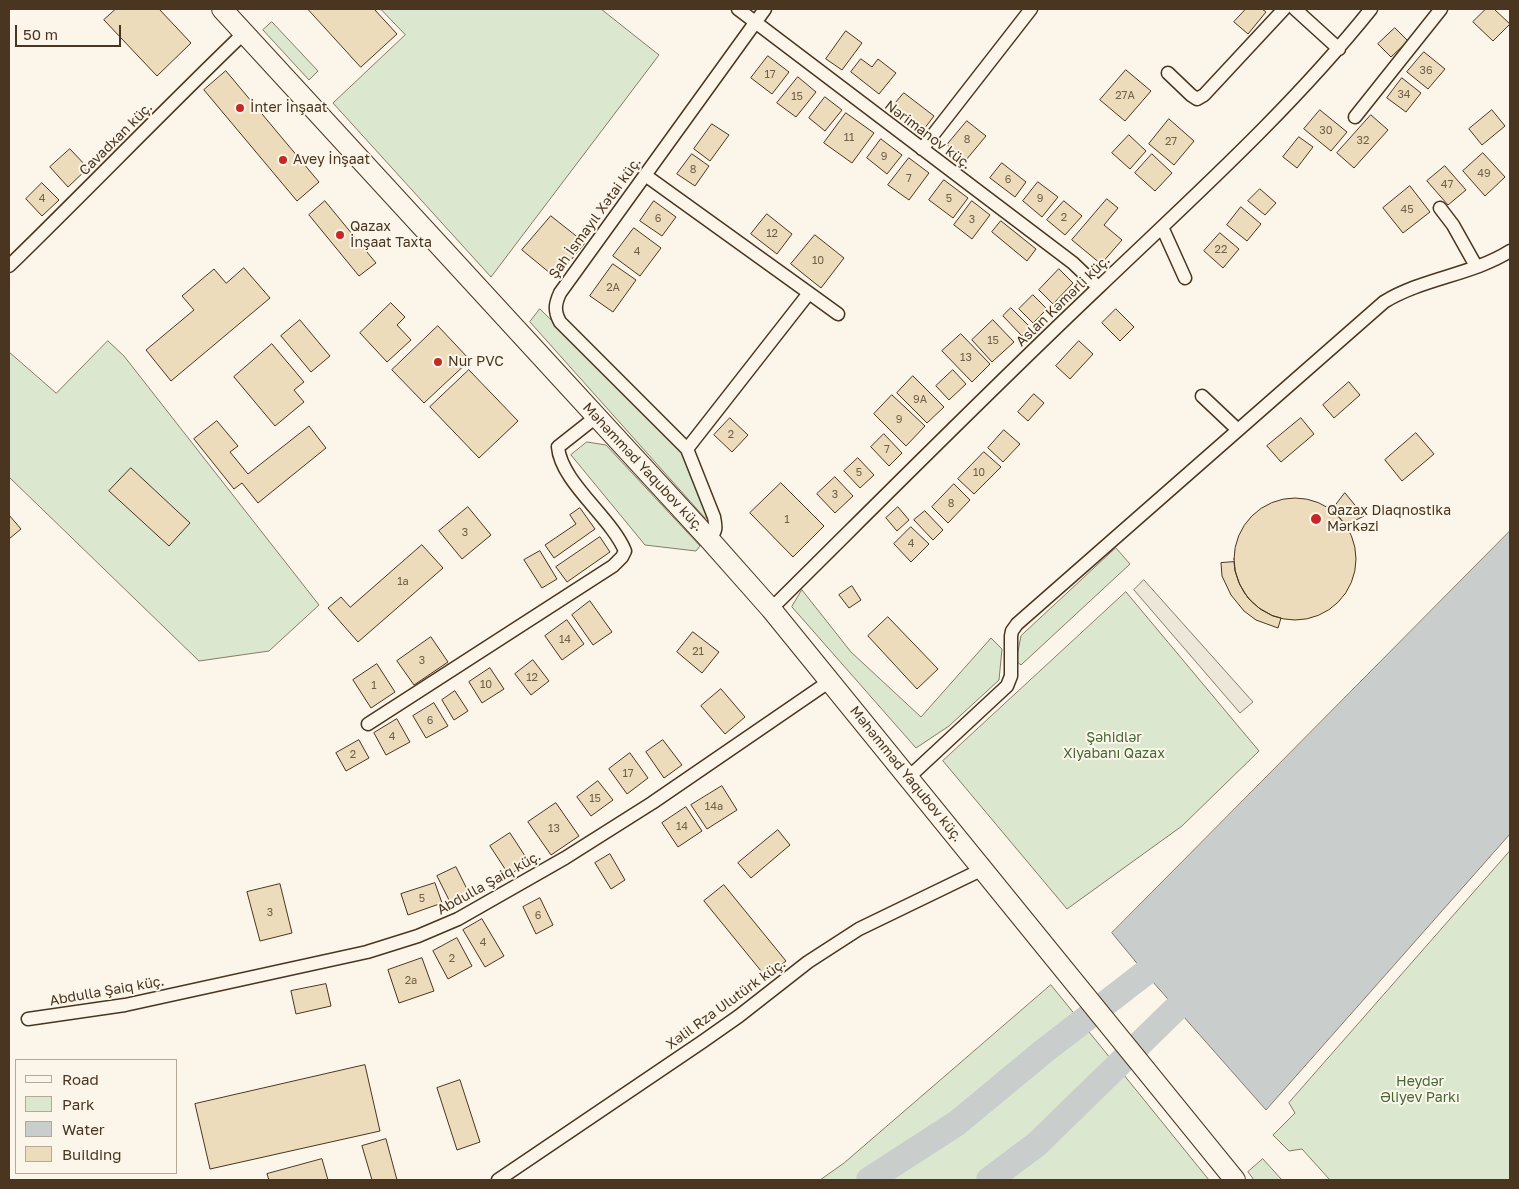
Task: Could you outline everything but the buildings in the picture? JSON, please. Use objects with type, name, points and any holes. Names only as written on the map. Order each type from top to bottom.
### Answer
[{"type":"main road","name":"Məhəmməd Yaqubov küç.","points":[[222,9],[709,539],[771,609],[1235,1180]]},
{"type":"street","name":"Nərimanov küç.","points":[[738,9],[1073,263],[1098,287]]},
{"type":"street","name":"Şah İsmayıl Xətai küç.","points":[[709,539],[716,532],[714,517],[686,449],[560,322],[555,313],[555,303],[560,293],[645,174],[765,9]]},
{"type":"street","points":[[922,149],[1031,9]]},
{"type":"street","points":[[1168,73],[1197,99],[1204,95],[1284,9]]},
{"type":"street","points":[[1295,9],[1339,49]]},
{"type":"street","name":"Aslan Kəmərli küç.","points":[[771,609],[1279,111],[1339,49],[1371,9]]},
{"type":"street","points":[[1354,117],[1441,9]]},
{"type":"street","name":"Cavadxan küç.","points":[[9,266],[244,33]]},
{"type":"street","points":[[645,174],[838,314]]},
{"type":"street","points":[[1440,208],[1453,225],[1476,266]]},
{"type":"street","points":[[1162,227],[1185,278]]},
{"type":"street","points":[[908,777],[1007,686],[1010,676],[1011,636],[1017,624],[1384,302],[1399,293],[1491,261],[1510,251]]},
{"type":"street","points":[[686,449],[809,293]]},
{"type":"street","points":[[1202,396],[1238,430]]},
{"type":"street","points":[[368,724],[605,571],[622,557],[625,551],[621,539],[575,483],[559,455],[558,447],[596,417]]},
{"type":"street","name":"Abdulla Şaiq küç.","points":[[28,1020],[125,1006],[367,952],[418,936],[458,919],[565,858],[652,803],[830,681]]},
{"type":"street","name":"Xəlil Rza Ulutürk küç.","points":[[498,1180],[702,1042],[739,1016],[808,962],[859,929],[983,869]]},
{"type":"green space","points":[[381,9],[601,9],[659,55],[491,277],[333,103],[405,35]]},
{"type":"green space","points":[[272,22],[318,71],[309,80],[263,30]]},
{"type":"green space","points":[[540,309],[682,450],[709,518],[705,518],[530,322]]},
{"type":"green space","points":[[108,341],[124,356],[319,605],[269,651],[199,661],[9,477],[9,352],[56,393]]},
{"type":"green space","points":[[587,442],[606,445],[700,546],[696,551],[645,545],[571,455]]},
{"type":"green space","points":[[1116,548],[1130,564],[1021,665],[1016,661],[1021,636]]},
{"type":"green space","points":[[802,590],[851,652],[921,717],[991,638],[1002,649],[999,680],[949,726],[916,748],[792,607]]},
{"type":"green space","name":"Şəhidlər Xiyabanı Qazax","points":[[1126,592],[1259,751],[1182,826],[1067,909],[943,761]]},
{"type":"green space","name":"Heydər Əliyev Parkı","points":[[1510,851],[1510,1180],[1330,1180],[1302,1149],[1289,1151],[1273,1135],[1295,1113],[1289,1103]]},
{"type":"green space","points":[[1051,985],[1209,1180],[820,1180],[844,1163]]},
{"type":"green space","points":[[1263,1159],[1282,1180],[1254,1180],[1248,1172]]},
{"type":"shaded area","points":[[1144,580],[1253,702],[1240,713],[1134,590]]},
{"type":"water","points":[[1510,531],[1510,834],[1266,1110],[1112,933]]},
{"type":"waterway","points":[[869,1180],[957,1123],[1044,1051],[1145,973]]},
{"type":"waterway","points":[[989,1180],[1037,1144],[1201,984]]},
{"type":"place","name":"İnter İnşaat","points":[[240,108]]},
{"type":"place","name":"Avey İnşaat","points":[[283,160]]},
{"type":"place","name":"Qazax İnşaat Taxta","points":[[340,235]]},
{"type":"place","name":"Nur PVC","points":[[438,362]]},
{"type":"place","name":"Qazax Diaqnostika Mərkəzi","points":[[1316,519]]}]
